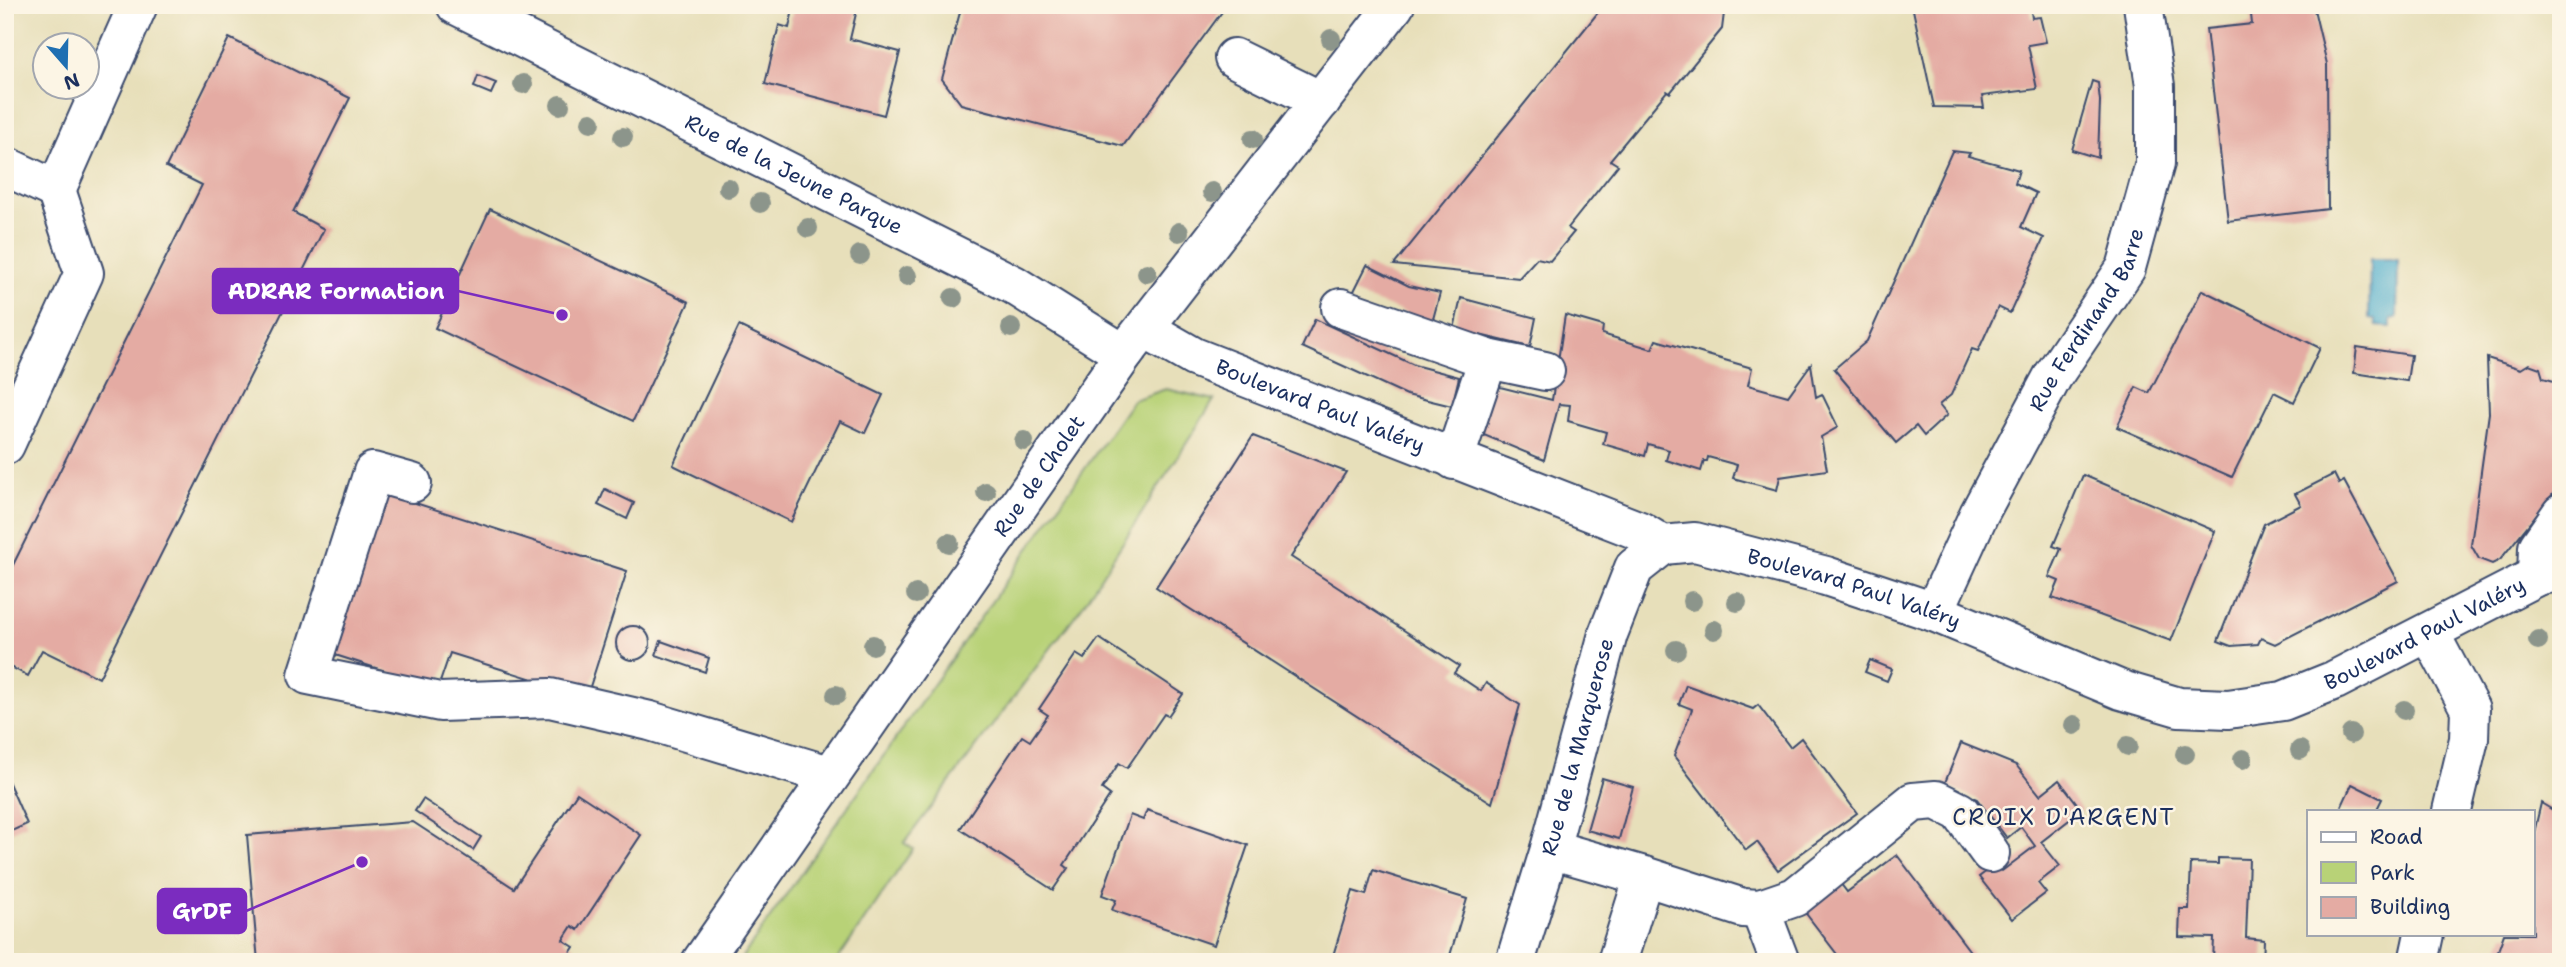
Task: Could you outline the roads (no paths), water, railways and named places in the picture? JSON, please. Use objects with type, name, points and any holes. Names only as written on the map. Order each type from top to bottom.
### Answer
[{"type":"street","points":[[5,445],[84,273],[56,190],[138,5]]},
{"type":"street","name":"Rue de la Jeune Parque","points":[[456,5],[1014,285],[1135,341]]},
{"type":"street","name":"Rue de Cholet","points":[[701,962],[1135,341],[1395,5]]},
{"type":"street","name":"Rue Ferdinand Barre","points":[[1934,612],[1979,514],[2053,376],[2126,268],[2155,163],[2155,86],[2143,5]]},
{"type":"street","points":[[1234,58],[1321,101]]},
{"type":"street","points":[[5,166],[56,190]]},
{"type":"street","points":[[1341,308],[1488,359],[1545,371]]},
{"type":"street","name":"Boulevard Paul Valéry","points":[[1135,341],[1194,357],[1286,391],[1454,460],[1640,531],[1663,545],[1695,542],[1826,576],[1934,612],[2121,690],[2179,707],[2228,709],[2283,701],[2335,680],[2549,574]]},
{"type":"street","points":[[1454,460],[1488,359]]},
{"type":"street","points":[[412,483],[373,472],[308,675],[440,702],[550,698],[650,721],[830,775]]},
{"type":"street","points":[[2549,574],[2538,547],[2561,514]]},
{"type":"street","name":"Rue de la Marquerose","points":[[1515,962],[1550,849],[1608,634],[1634,568],[1663,545]]},
{"type":"street","points":[[2429,632],[2470,709],[2469,739],[2452,810]]},
{"type":"street","points":[[1550,849],[1743,908],[1760,909],[1796,897],[1913,802],[1936,800],[1960,813],[1990,853]]},
{"type":"street","points":[[1617,962],[1644,876]]},
{"type":"street","points":[[1760,909],[1780,962]]},
{"type":"street","points":[[2418,962],[2424,936]]},
{"type":"water","points":[[2370,259],[2398,259],[2397,318],[2391,319],[2391,327],[2376,326],[2375,319],[2369,318]]},
{"type":"place","name":"ADRAR Formation","points":[[562,315]]},
{"type":"place","name":"GrDF","points":[[362,862]]},
{"type":"district","name":"CROIX D'ARGENT","points":[[2064,817]]}]
